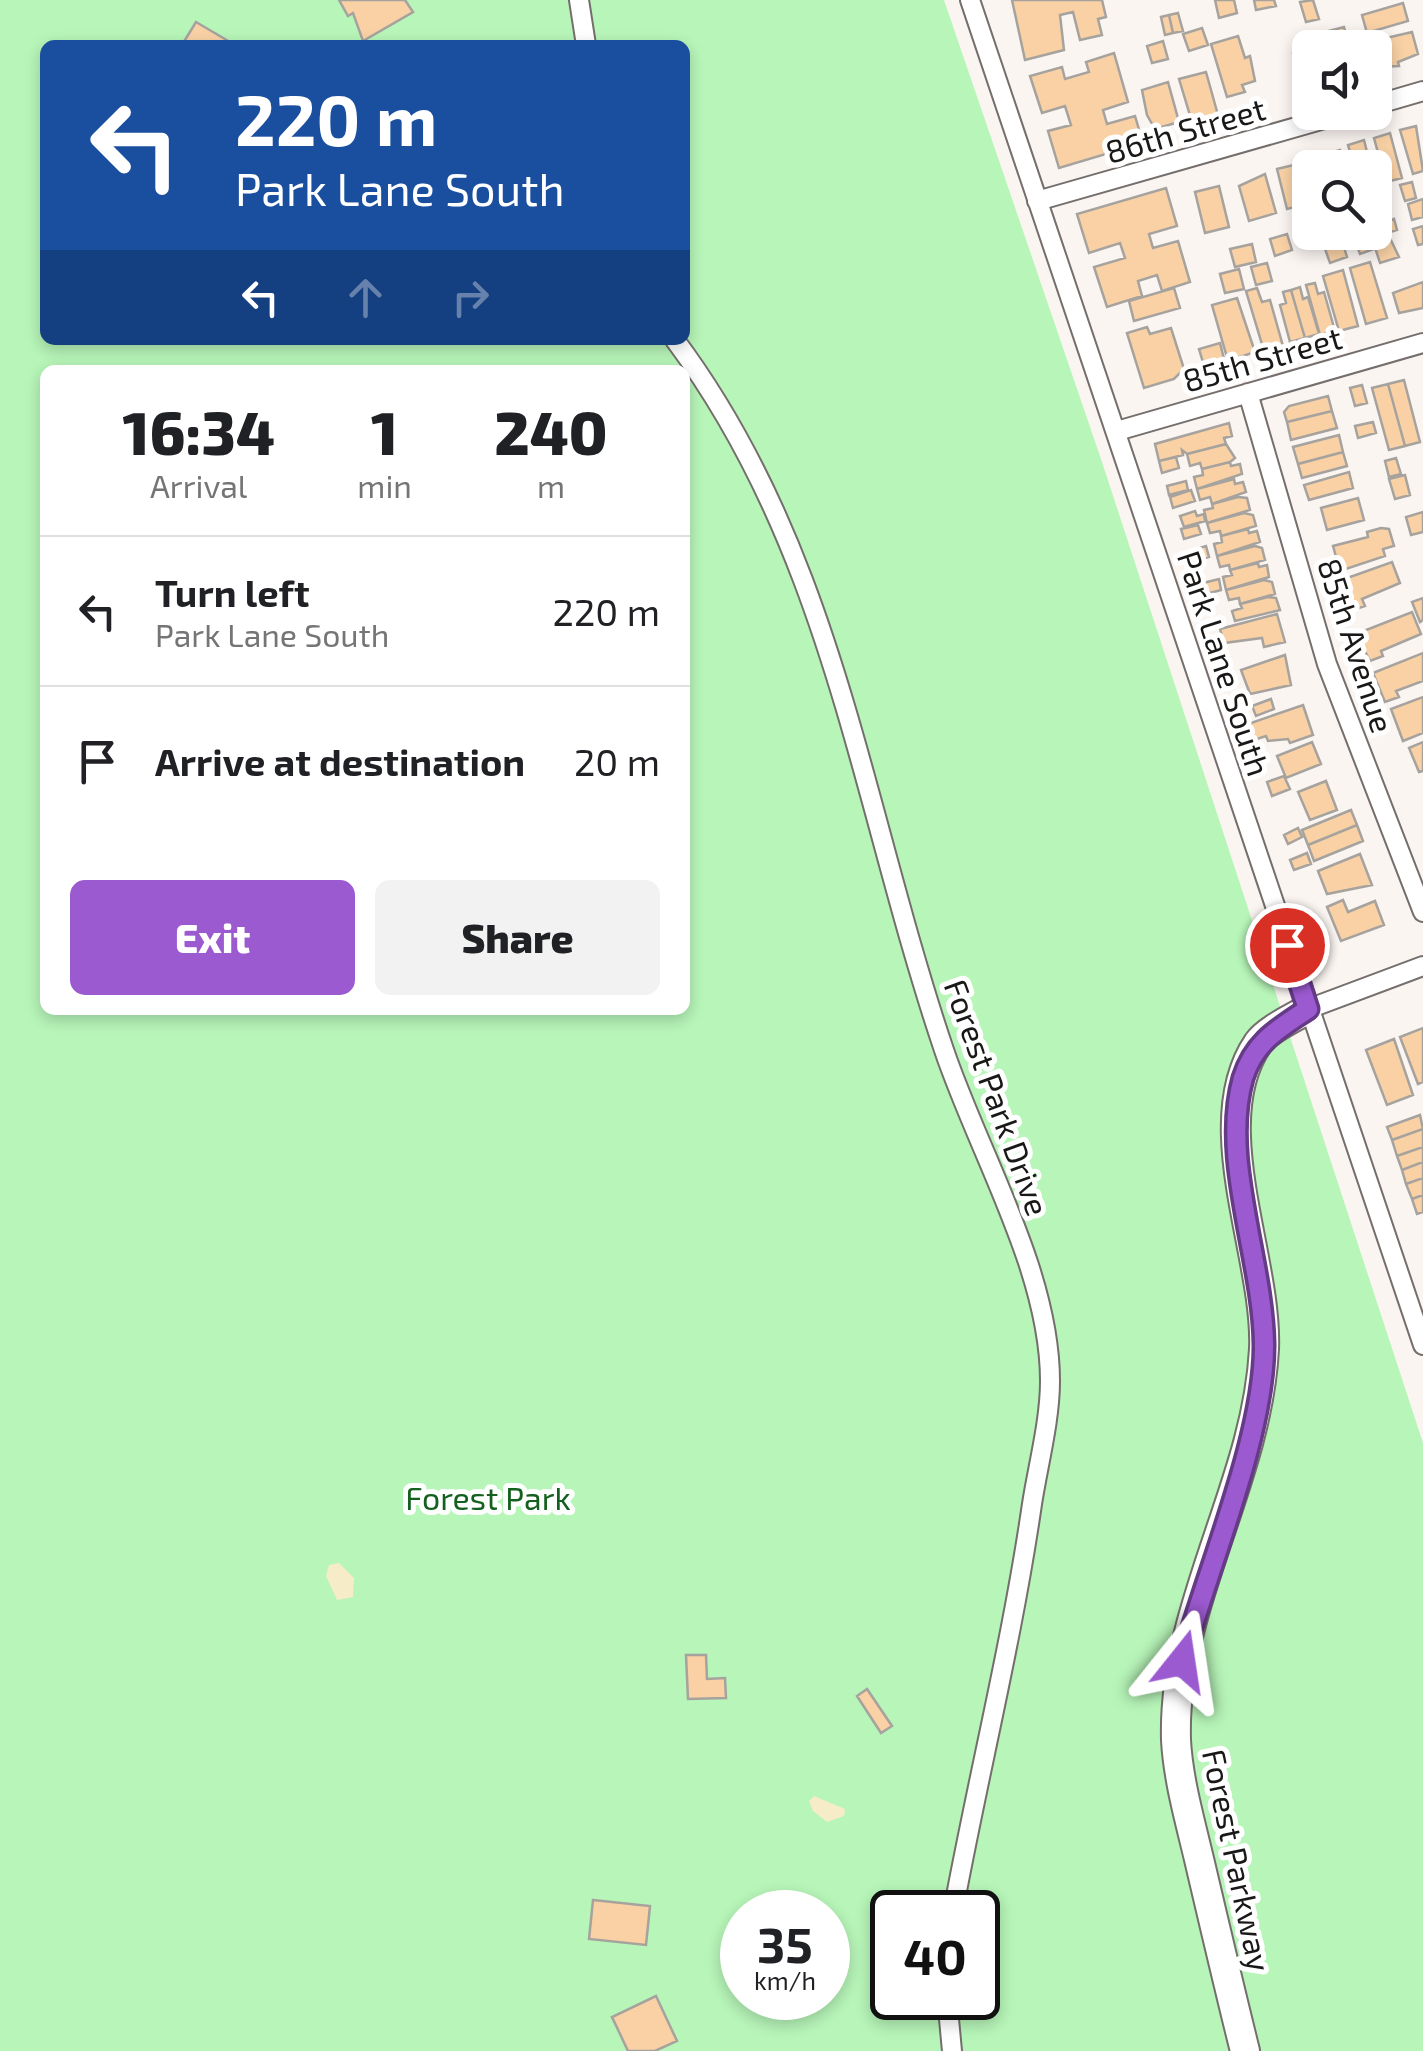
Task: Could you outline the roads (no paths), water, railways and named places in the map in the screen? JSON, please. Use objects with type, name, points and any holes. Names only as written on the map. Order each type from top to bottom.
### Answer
[{"type":"street","points":[[579,0],[585,40]]},
{"type":"street","name":"Park Lane South","points":[[970,0],[1423,1345]]},
{"type":"street","points":[[1392,100],[1423,91]]},
{"type":"street","name":"86th Street","points":[[1036,201],[1292,128]]},
{"type":"street","name":"85th Street","points":[[1117,430],[1423,343]]},
{"type":"street","name":"Forest Park Drive","points":[[678,345],[744,444],[775,504],[818,613],[944,1050],[1046,1326],[1050,1384],[1027,1540],[958,1890]]},
{"type":"street","name":"85th Avenue","points":[[1248,393],[1326,664],[1423,912]]},
{"type":"street","name":"Forest Parkway","points":[[1245,2051],[1176,1744],[1182,1661],[1240,1471],[1262,1370],[1258,1283],[1236,1123],[1243,1078],[1260,1041],[1308,1009],[1423,966]]},
{"type":"street","points":[[949,2020],[952,2051]]},
{"type":"park label","name":"Forest Park","points":[[488,1497]]}]
